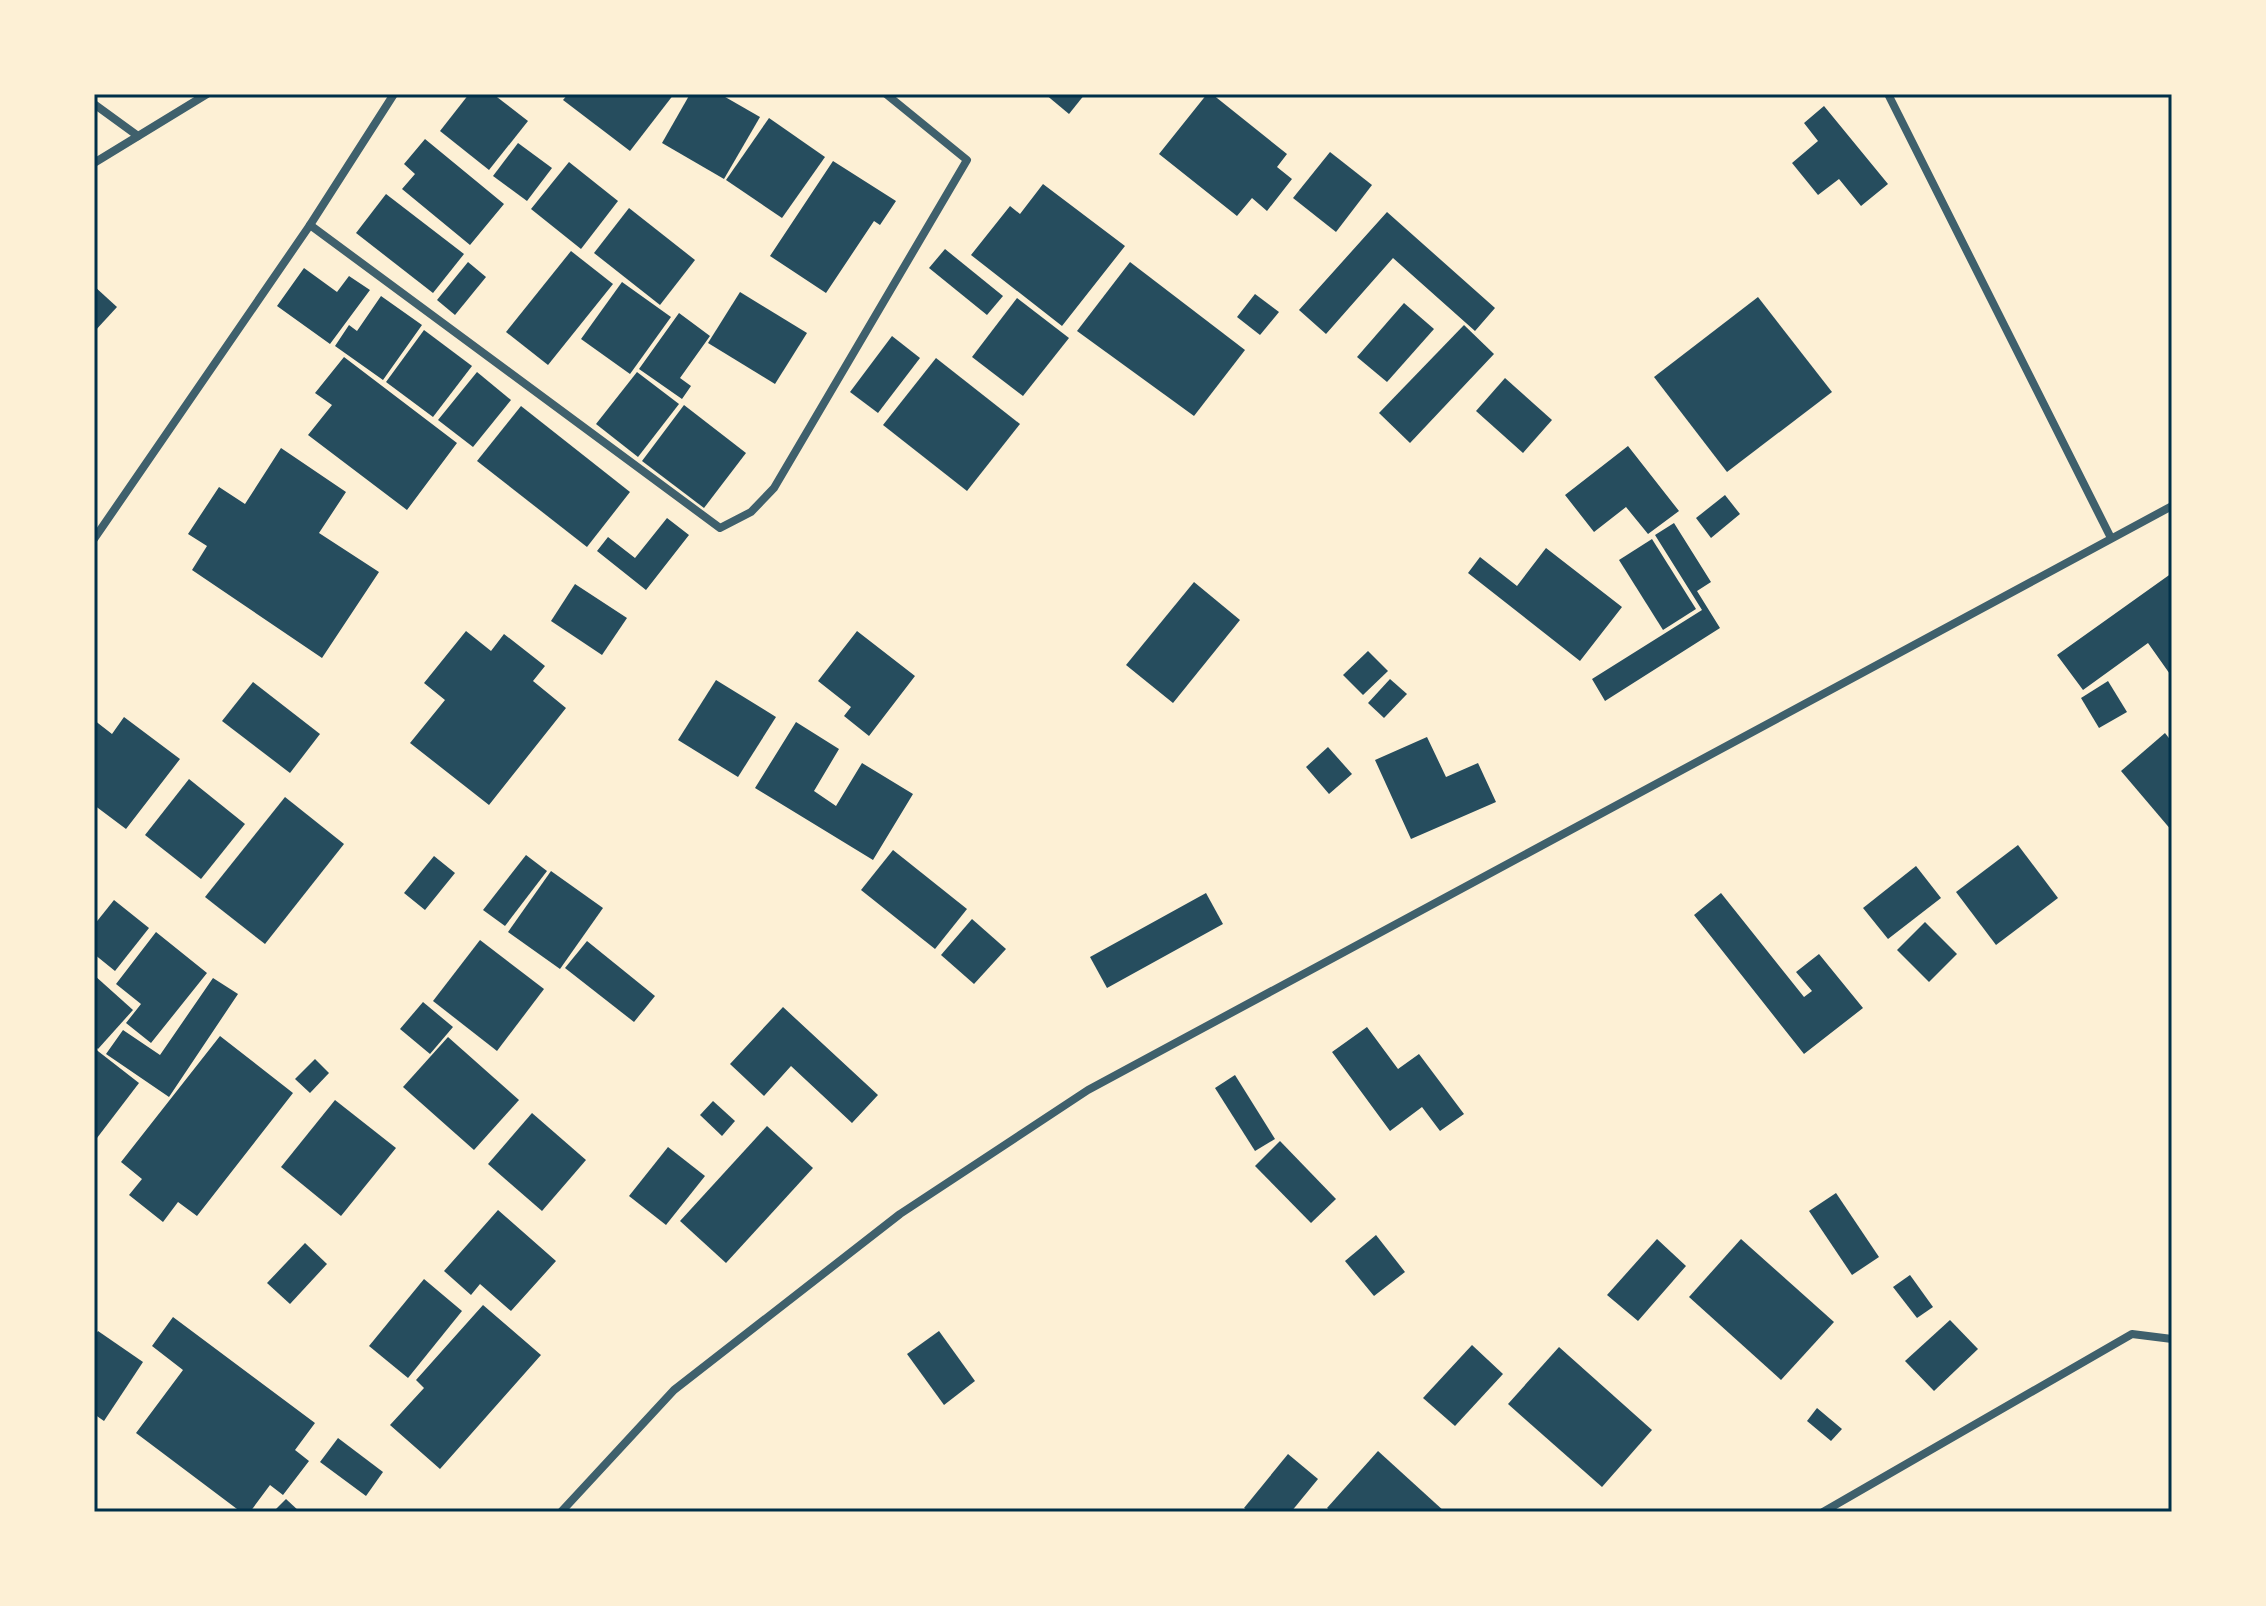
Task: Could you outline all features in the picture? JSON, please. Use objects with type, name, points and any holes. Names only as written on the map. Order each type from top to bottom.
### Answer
[{"type":"street","points":[[94,163],[207,94]]},
{"type":"street","points":[[94,539],[310,225],[394,94]]},
{"type":"street","points":[[310,225],[720,528],[751,512],[774,488],[967,160],[886,94]]},
{"type":"street","points":[[1888,94],[2111,538]]},
{"type":"street","points":[[94,104],[138,136]]},
{"type":"street","points":[[561,1512],[674,1390],[900,1214],[1088,1090],[2172,506]]},
{"type":"street","points":[[1823,1512],[2132,1334],[2172,1339]]},
{"type":"building","points":[[469,94],[493,94],[528,121],[489,170],[440,131]]},
{"type":"building","points":[[568,94],[674,94],[630,151],[563,100]]},
{"type":"building","points":[[690,94],[720,94],[760,117],[724,179],[662,143]]},
{"type":"building","points":[[1045,94],[1085,94],[1069,114]]},
{"type":"building","points":[[1207,94],[1212,94],[1287,154],[1277,167],[1292,179],[1267,211],[1252,198],[1237,216],[1159,154]]},
{"type":"building","points":[[1824,106],[1888,184],[1861,206],[1839,179],[1818,195],[1792,163],[1818,141],[1804,123]]},
{"type":"building","points":[[769,118],[825,157],[782,218],[726,180]]},
{"type":"building","points":[[425,139],[504,204],[470,245],[402,189],[415,174],[404,164]]},
{"type":"building","points":[[518,143],[552,168],[527,201],[493,176]]},
{"type":"building","points":[[1330,152],[1372,185],[1336,232],[1293,198]]},
{"type":"building","points":[[833,161],[896,201],[880,225],[874,221],[826,293],[770,256]]},
{"type":"building","points":[[569,162],[618,201],[581,249],[531,209]]},
{"type":"building","points":[[1043,184],[1125,246],[1062,326],[971,255],[1010,206],[1020,214]]},
{"type":"building","points":[[386,194],[464,254],[433,293],[356,233]]},
{"type":"building","points":[[629,208],[695,260],[660,305],[594,253]]},
{"type":"building","points":[[1387,212],[1495,308],[1475,331],[1393,258],[1326,334],[1299,310]]},
{"type":"building","points":[[945,249],[1003,296],[987,315],[929,268]]},
{"type":"building","points":[[571,251],[613,284],[548,365],[506,332]]},
{"type":"building","points":[[468,262],[486,277],[455,315],[437,300]]},
{"type":"building","points":[[1130,262],[1245,350],[1194,416],[1077,331]]},
{"type":"building","points":[[304,268],[337,292],[349,276],[370,290],[330,344],[277,306]]},
{"type":"building","points":[[622,282],[671,317],[630,374],[581,339]]},
{"type":"building","points":[[94,286],[117,307],[94,332]]},
{"type":"building","points":[[740,292],[807,333],[775,384],[708,343]]},
{"type":"building","points":[[1255,294],[1279,312],[1260,335],[1237,317]]},
{"type":"building","points":[[381,296],[422,325],[383,380],[335,346],[349,325],[357,331]]},
{"type":"building","points":[[1758,297],[1832,392],[1727,472],[1654,377]]},
{"type":"building","points":[[1017,298],[1069,338],[1023,396],[972,357]]},
{"type":"building","points":[[1404,303],[1434,329],[1387,382],[1357,357]]},
{"type":"building","points":[[679,313],[710,336],[680,378],[691,386],[682,399],[639,369]]},
{"type":"building","points":[[1464,325],[1494,354],[1410,443],[1379,413]]},
{"type":"building","points":[[424,330],[472,366],[433,417],[386,382]]},
{"type":"building","points":[[892,336],[920,358],[878,413],[850,392]]},
{"type":"building","points":[[344,357],[457,443],[407,510],[308,435],[332,405],[315,393]]},
{"type":"building","points":[[936,358],[1020,424],[967,491],[883,425]]},
{"type":"building","points":[[477,372],[511,400],[473,447],[438,420]]},
{"type":"building","points":[[637,372],[679,404],[638,457],[596,424]]},
{"type":"building","points":[[1505,378],[1552,420],[1523,453],[1476,411]]},
{"type":"building","points":[[684,405],[746,453],[704,508],[642,461]]},
{"type":"building","points":[[521,406],[630,492],[587,547],[477,461]]},
{"type":"building","points":[[1628,446],[1679,511],[1648,534],[1626,507],[1594,532],[1565,495]]},
{"type":"building","points":[[281,448],[346,492],[319,533],[379,572],[322,658],[192,570],[207,546],[188,534],[219,487],[245,504]]},
{"type":"building","points":[[1725,495],[1740,514],[1711,538],[1696,518]]},
{"type":"building","points":[[667,518],[689,535],[646,590],[597,551],[608,537],[635,558]]},
{"type":"building","points":[[1674,523],[1711,582],[1697,591],[1720,628],[1605,701],[1592,679],[1702,610],[1655,535]]},
{"type":"building","points":[[1652,539],[1696,609],[1663,630],[1619,560]]},
{"type":"building","points":[[1546,548],[1622,607],[1580,661],[1468,573],[1480,557],[1517,586]]},
{"type":"building","points":[[2172,573],[2172,677],[2148,643],[2083,690],[2057,655]]},
{"type":"building","points":[[1194,582],[1240,620],[1173,703],[1126,665]]},
{"type":"building","points":[[575,584],[627,618],[602,655],[551,621]]},
{"type":"building","points":[[466,631],[491,651],[504,634],[545,666],[533,681],[566,708],[489,805],[410,743],[445,700],[424,683]]},
{"type":"building","points":[[857,631],[915,676],[869,736],[844,716],[851,707],[818,681]]},
{"type":"building","points":[[1368,651],[1388,671],[1363,695],[1343,675]]},
{"type":"building","points":[[1390,679],[1407,694],[1384,718],[1368,703]]},
{"type":"building","points":[[716,680],[776,717],[738,777],[678,740]]},
{"type":"building","points":[[2108,681],[2127,712],[2099,728],[2081,698]]},
{"type":"building","points":[[253,682],[320,734],[290,773],[222,721]]},
{"type":"building","points":[[124,717],[180,759],[126,829],[94,805],[94,720],[112,734]]},
{"type":"building","points":[[796,722],[839,749],[814,791],[836,806],[862,763],[913,794],[873,860],[755,788]]},
{"type":"building","points":[[2165,733],[2172,742],[2172,831],[2121,771]]},
{"type":"building","points":[[1427,737],[1446,777],[1478,763],[1496,802],[1411,839],[1375,760]]},
{"type":"building","points":[[1328,747],[1352,774],[1329,794],[1306,767]]},
{"type":"building","points":[[189,779],[245,824],[201,879],[145,835]]},
{"type":"building","points":[[285,797],[344,844],[265,944],[205,897]]},
{"type":"building","points":[[2018,845],[2058,898],[1996,945],[1956,892]]},
{"type":"building","points":[[893,850],[967,909],[935,949],[861,890]]},
{"type":"building","points":[[526,855],[547,871],[505,926],[483,910]]},
{"type":"building","points":[[434,856],[455,873],[425,910],[404,893]]},
{"type":"building","points":[[1916,866],[1941,898],[1888,939],[1863,908]]},
{"type":"building","points":[[551,871],[603,908],[560,969],[508,932]]},
{"type":"building","points":[[1206,893],[1223,924],[1107,988],[1090,957]]},
{"type":"building","points":[[1721,893],[1804,997],[1812,991],[1796,972],[1819,954],[1863,1008],[1804,1054],[1694,915]]},
{"type":"building","points":[[114,900],[149,928],[115,971],[94,954],[94,925]]},
{"type":"building","points":[[972,919],[1006,949],[974,984],[941,955]]},
{"type":"building","points":[[1925,922],[1957,954],[1929,982],[1897,950]]},
{"type":"building","points":[[156,932],[207,973],[151,1043],[126,1023],[141,1004],[116,984]]},
{"type":"building","points":[[480,940],[544,989],[497,1051],[433,1001]]},
{"type":"building","points":[[587,941],[655,996],[634,1022],[565,968]]},
{"type":"building","points":[[94,975],[133,1010],[98,1049],[94,1045]]},
{"type":"building","points":[[213,978],[238,994],[169,1097],[106,1054],[123,1030],[160,1055]]},
{"type":"building","points":[[423,1002],[453,1027],[430,1054],[400,1029]]},
{"type":"building","points":[[783,1007],[878,1095],[852,1123],[791,1066],[764,1096],[730,1064]]},
{"type":"building","points":[[1367,1027],[1398,1069],[1419,1054],[1464,1114],[1440,1131],[1422,1107],[1390,1131],[1332,1052]]},
{"type":"building","points":[[220,1036],[293,1093],[197,1216],[178,1202],[163,1222],[129,1195],[142,1179],[121,1162]]},
{"type":"building","points":[[448,1037],[519,1100],[474,1150],[403,1087]]},
{"type":"building","points":[[94,1048],[139,1083],[97,1138],[94,1135]]},
{"type":"building","points":[[315,1059],[329,1073],[310,1093],[295,1079]]},
{"type":"building","points":[[1235,1075],[1275,1139],[1255,1151],[1215,1088]]},
{"type":"building","points":[[335,1100],[396,1148],[341,1216],[281,1167]]},
{"type":"building","points":[[713,1101],[735,1121],[722,1136],[700,1115]]},
{"type":"building","points":[[532,1113],[586,1160],[542,1211],[488,1164]]},
{"type":"building","points":[[767,1126],[813,1168],[726,1263],[680,1221]]},
{"type":"building","points":[[1280,1141],[1336,1199],[1311,1223],[1255,1166]]},
{"type":"building","points":[[668,1147],[705,1176],[666,1225],[629,1196]]},
{"type":"building","points":[[1836,1193],[1879,1257],[1852,1275],[1809,1211]]},
{"type":"building","points":[[498,1210],[556,1261],[511,1311],[480,1284],[471,1295],[444,1271]]},
{"type":"building","points":[[1376,1235],[1405,1272],[1374,1296],[1345,1261]]},
{"type":"building","points":[[1657,1239],[1686,1266],[1638,1321],[1607,1295]]},
{"type":"building","points":[[1741,1239],[1834,1322],[1781,1380],[1689,1297]]},
{"type":"building","points":[[305,1243],[327,1264],[290,1304],[267,1283]]},
{"type":"building","points":[[1910,1275],[1933,1307],[1917,1318],[1893,1287]]},
{"type":"building","points":[[424,1279],[462,1311],[408,1378],[369,1346]]},
{"type":"building","points":[[483,1305],[541,1355],[440,1469],[390,1425],[424,1388],[416,1380]]},
{"type":"building","points":[[173,1317],[315,1423],[295,1450],[309,1461],[283,1495],[270,1485],[250,1512],[241,1512],[136,1433],[183,1370],[152,1346]]},
{"type":"building","points":[[1950,1320],[1978,1349],[1934,1391],[1905,1361]]},
{"type":"building","points":[[98,1331],[143,1362],[104,1421],[94,1414],[94,1337]]},
{"type":"building","points":[[939,1331],[975,1381],[944,1405],[907,1354]]},
{"type":"building","points":[[1472,1345],[1503,1374],[1455,1426],[1423,1398]]},
{"type":"building","points":[[1559,1347],[1652,1430],[1602,1487],[1508,1404]]},
{"type":"building","points":[[1817,1408],[1842,1429],[1831,1441],[1807,1421]]},
{"type":"building","points":[[338,1438],[383,1472],[366,1496],[320,1462]]},
{"type":"building","points":[[1378,1451],[1445,1512],[1332,1512],[1327,1508]]},
{"type":"building","points":[[1288,1454],[1318,1479],[1291,1512],[1250,1512],[1244,1508]]},
{"type":"building","points":[[286,1499],[300,1512],[273,1512]]}]
